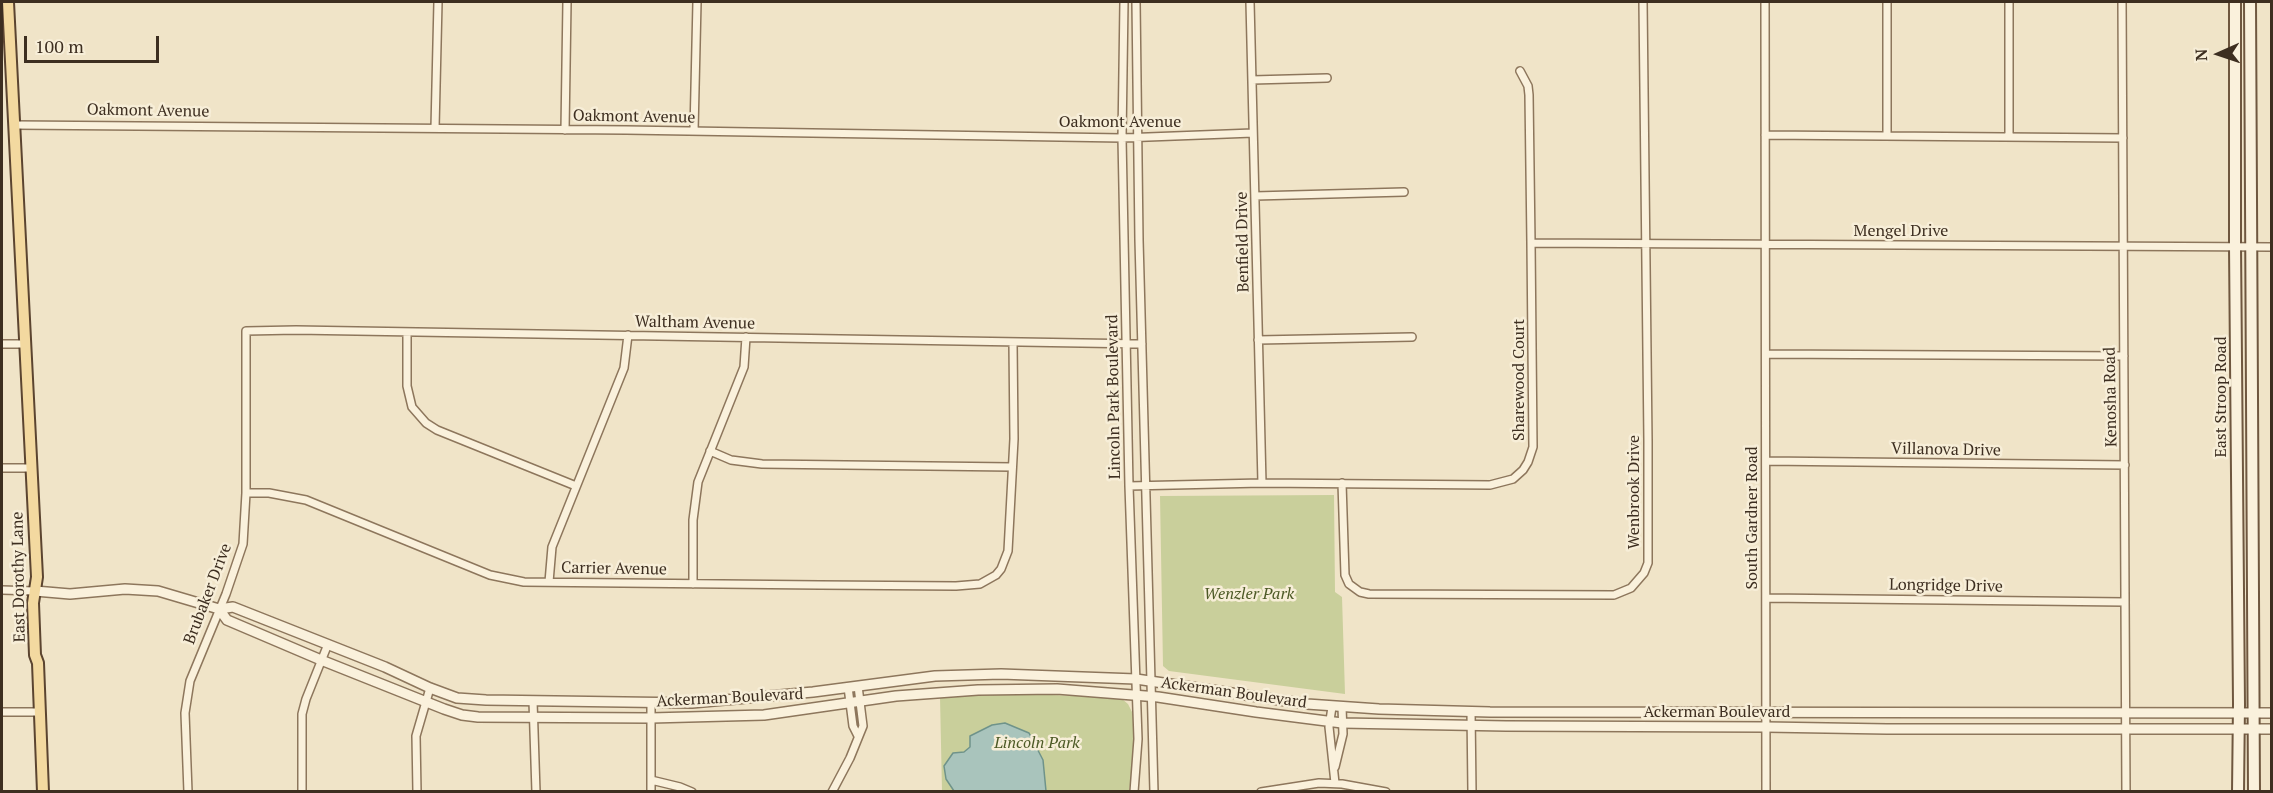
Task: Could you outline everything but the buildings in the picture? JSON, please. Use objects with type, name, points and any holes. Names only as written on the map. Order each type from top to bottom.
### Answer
[{"type":"main road","name":"East Dorothy Lane","points":[[8,2],[37,577],[33,603],[35,655],[38,663],[43,792]]},
{"type":"main road","name":"East Stroop Road","points":[[2235,2],[2238,792]]},
{"type":"main road","name":"East Stroop Road","points":[[2250,2],[2254,792]]},
{"type":"street","points":[[435,128],[438,2]]},
{"type":"street","points":[[565,130],[567,2]]},
{"type":"street","points":[[694,131],[697,2]]},
{"type":"street","name":"Lincoln Park Boulevard","points":[[1124,2],[1122,138],[1138,739],[1134,792]]},
{"type":"street","name":"Lincoln Park Boulevard","points":[[1136,2],[1154,792]]},
{"type":"street","name":"Benfield Drive","points":[[1250,2],[1262,483]]},
{"type":"street","name":"Wenbrook Drive","points":[[1342,483],[1345,575],[1349,584],[1360,592],[1369,594],[1614,595],[1631,588],[1644,573],[1648,563],[1643,2]]},
{"type":"street","name":"South Gardner Road","points":[[1765,2],[1766,792]]},
{"type":"street","points":[[1887,2],[1887,136]]},
{"type":"street","points":[[2009,2],[2009,137]]},
{"type":"street","name":"Kenosha Road","points":[[2122,2],[2126,792]]},
{"type":"street","name":"Sharewood Court","points":[[1130,486],[1262,483],[1490,485],[1513,479],[1523,470],[1533,447],[1529,95],[1528,86],[1520,71]]},
{"type":"street","points":[[1252,80],[1327,78]]},
{"type":"street","name":"Oakmont Avenue","points":[[15,125],[694,131],[1122,138],[1253,133]]},
{"type":"street","points":[[1765,135],[2123,138]]},
{"type":"street","points":[[1255,196],[1404,192]]},
{"type":"street","name":"Mengel Drive","points":[[1531,243],[2271,247]]},
{"type":"street","name":"Waltham Avenue","points":[[246,331],[1142,344]]},
{"type":"street","name":"Brubaker Drive","points":[[188,792],[186,699],[193,669],[219,609],[243,544],[246,493],[246,331]]},
{"type":"street","points":[[407,332],[408,392],[412,407],[426,423],[437,430],[576,486]]},
{"type":"street","points":[[549,582],[552,547],[624,368],[628,335]]},
{"type":"street","points":[[693,584],[694,499],[698,482],[744,367],[746,337]]},
{"type":"street","points":[[1258,340],[1412,337]]},
{"type":"street","points":[[710,451],[731,460],[762,464],[1012,467],[1015,419],[1013,343]]},
{"type":"street","points":[[2,344],[26,344]]},
{"type":"street","points":[[1766,354],[2124,356]]},
{"type":"street","name":"Villanova Drive","points":[[1766,461],[2125,465]]},
{"type":"street","name":"Carrier Avenue","points":[[246,493],[270,493],[306,500],[490,575],[524,582],[973,585],[996,575],[1008,551],[1012,467]]},
{"type":"street","points":[[2,468],[31,468]]},
{"type":"street","name":"Ackerman Boulevard","points":[[35,591],[70,594],[126,589],[158,591],[219,609],[233,607],[457,698],[651,703],[722,701],[935,676],[1001,674],[1136,679],[1337,707],[1471,711],[2271,713]]},
{"type":"street","points":[[2,590],[35,591]]},
{"type":"street","name":"Longridge Drive","points":[[1766,598],[2125,602]]},
{"type":"street","name":"Ackerman Boulevard","points":[[219,609],[226,620],[462,715],[534,718],[651,718],[764,714],[928,693],[1057,689],[1137,694],[1342,723],[1887,729],[2271,729]]},
{"type":"street","points":[[302,792],[302,714],[328,644]]},
{"type":"street","points":[[832,792],[850,758],[863,726],[860,701],[853,686]]},
{"type":"street","points":[[853,686],[850,702],[853,726],[858,736]]},
{"type":"street","points":[[417,792],[416,736],[430,688]]},
{"type":"street","points":[[534,701],[536,792]]},
{"type":"street","points":[[651,703],[651,792]]},
{"type":"street","points":[[1335,767],[1331,752],[1330,722],[1337,707]]},
{"type":"street","points":[[1335,783],[1335,767],[1343,734],[1337,707]]},
{"type":"street","points":[[1471,711],[1472,792]]},
{"type":"street","points":[[2,712],[40,712]]},
{"type":"street","points":[[651,780],[661,781],[692,792]]},
{"type":"street","points":[[1261,792],[1295,785],[1335,783],[1386,792]]},
{"type":"green space","name":"Wenzler Park","points":[[1334,495],[1335,592],[1342,597],[1345,694],[1169,671],[1163,666],[1160,496]]},
{"type":"green space","name":"Lincoln Park","points":[[1021,694],[1111,697],[1122,699],[1128,704],[1133,714],[1133,764],[1129,791],[942,791],[940,697]]},
{"type":"water","points":[[1005,723],[1029,733],[1043,760],[1046,791],[954,791],[946,779],[944,766],[953,753],[964,752],[970,747],[970,736],[992,725]]}]
